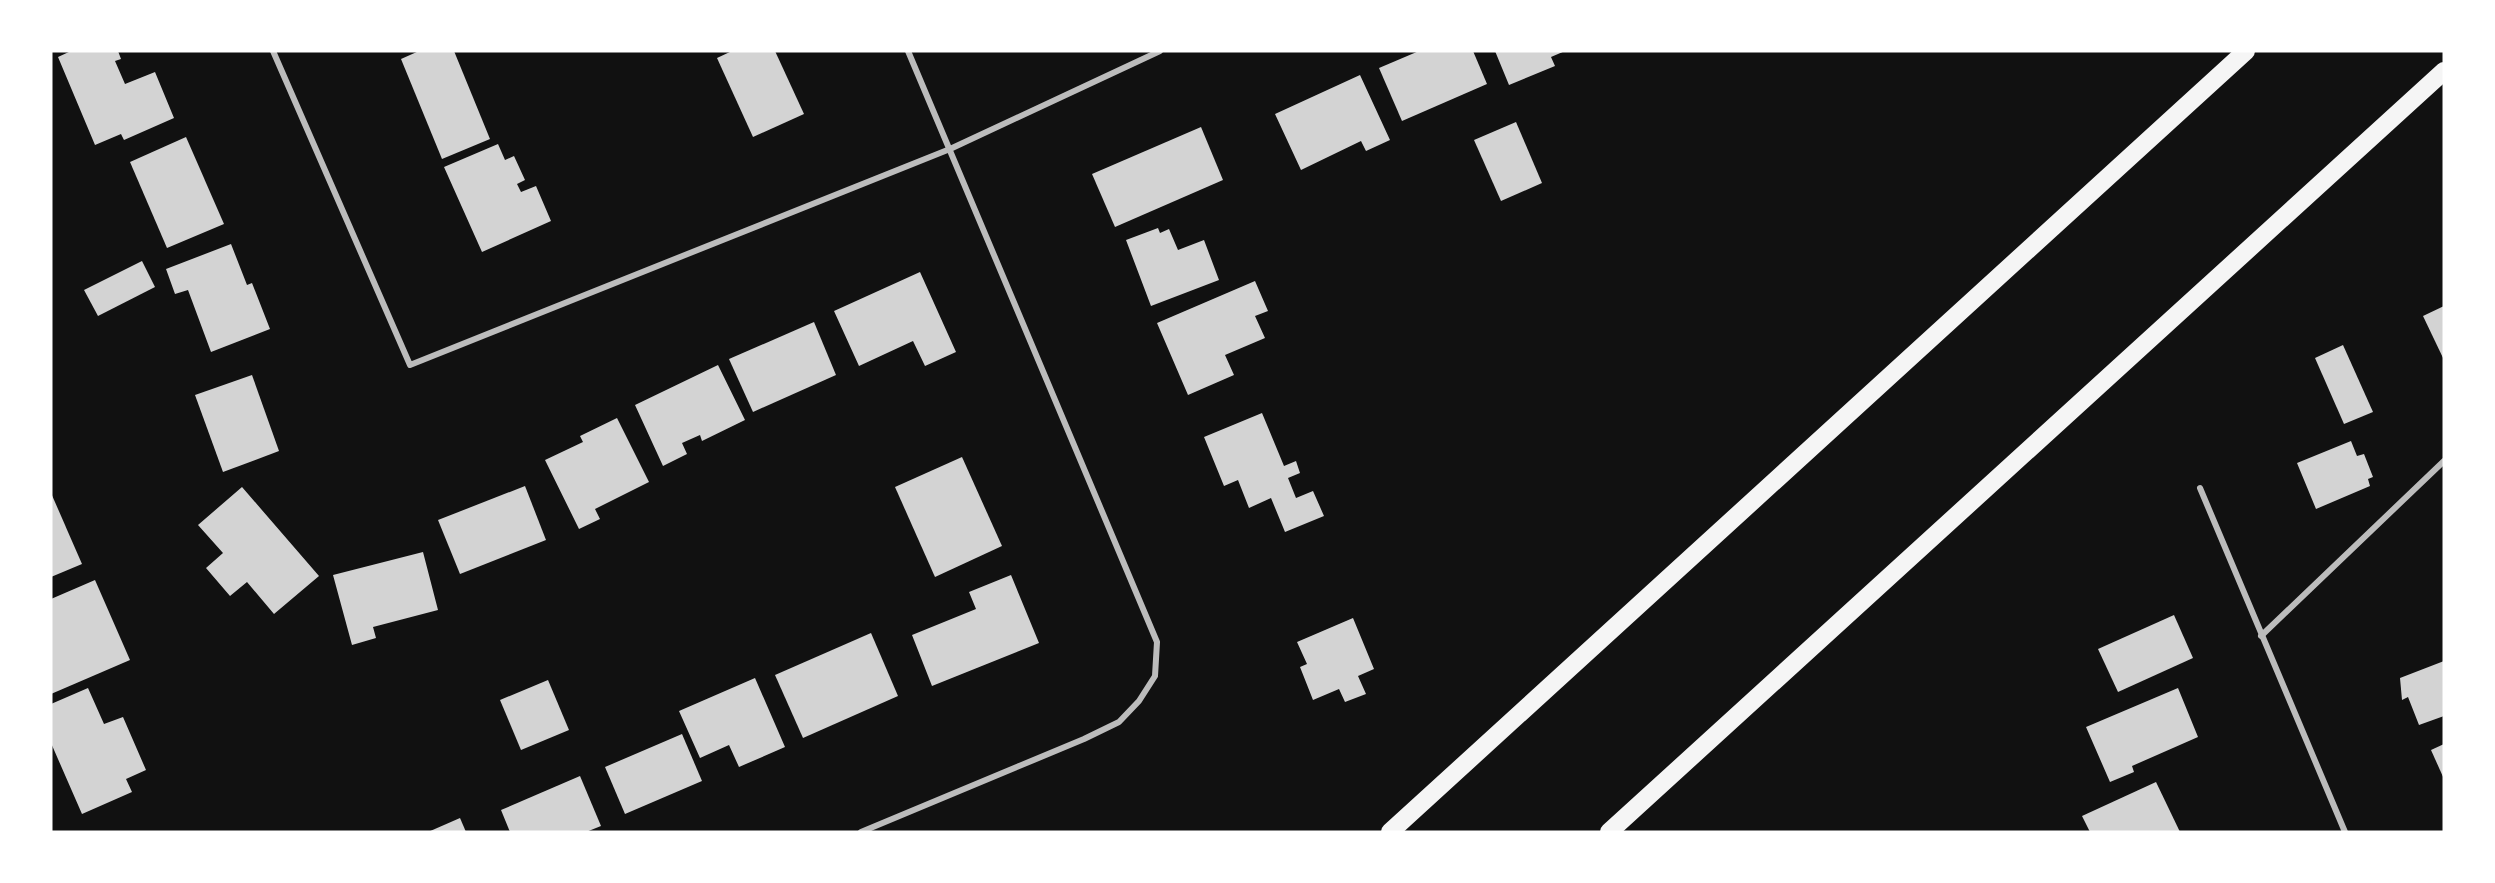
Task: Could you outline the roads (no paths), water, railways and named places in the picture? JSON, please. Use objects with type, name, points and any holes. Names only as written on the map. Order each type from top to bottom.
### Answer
[{"type":"highway","points":[[1390,832],[2246,51]]},
{"type":"highway","points":[[1609,832],[2444,71]]},
{"type":"street","points":[[273,51],[410,365],[950,149],[1160,51]]},
{"type":"street","points":[[861,832],[1084,739],[1119,722],[1139,701],[1155,676],[1157,642],[908,51]]},
{"type":"street","points":[[2261,636],[2444,461]]},
{"type":"street","points":[[2200,488],[2345,832]]}]
